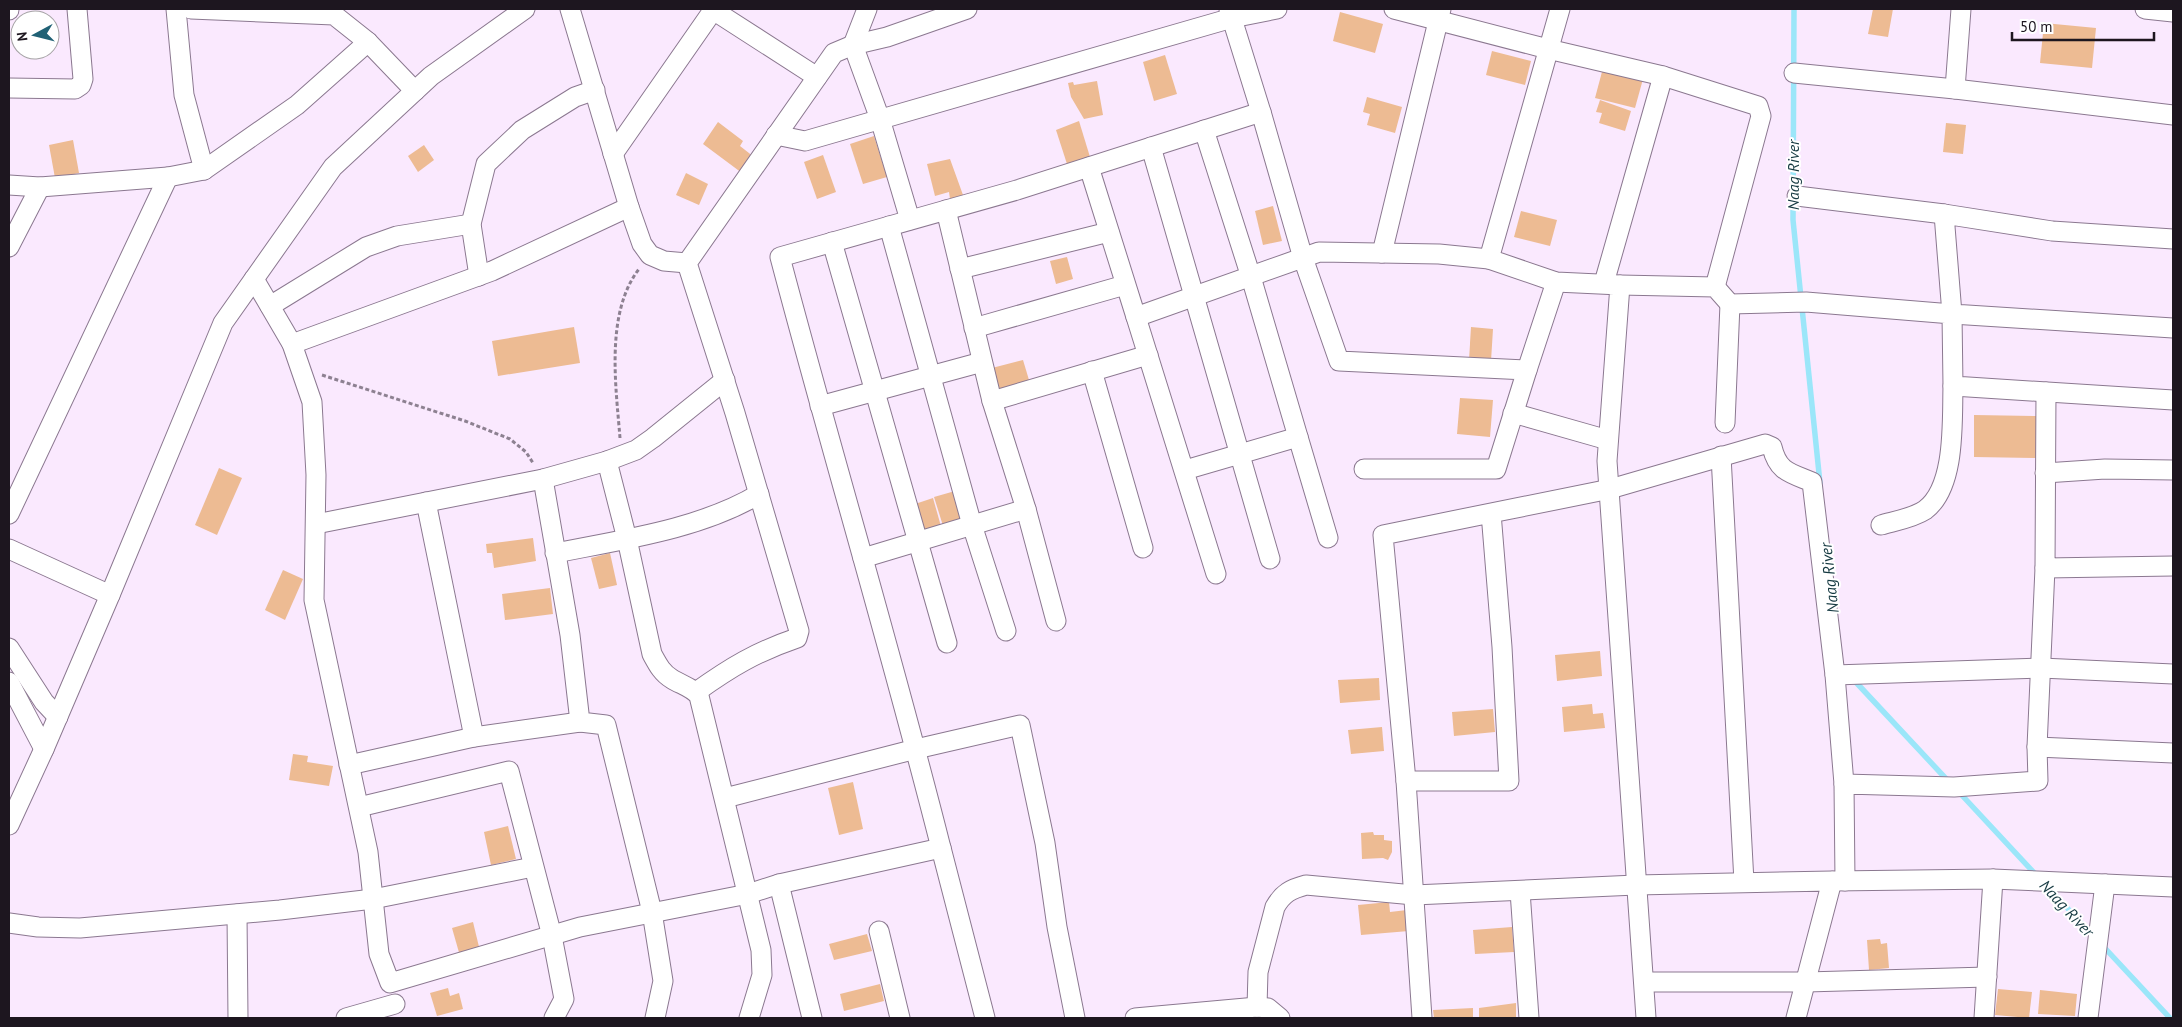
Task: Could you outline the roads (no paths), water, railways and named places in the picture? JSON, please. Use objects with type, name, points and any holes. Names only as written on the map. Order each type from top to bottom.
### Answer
[{"type":"street","points":[[9,88],[74,89],[81,85],[77,9]]},
{"type":"street","points":[[176,9],[184,95],[204,170]]},
{"type":"street","points":[[191,9],[334,15],[368,42],[415,91]]},
{"type":"street","points":[[9,825],[58,717],[223,323],[333,167],[431,76],[525,9]]},
{"type":"street","points":[[570,9],[629,207],[642,244],[650,255],[664,261],[687,263]]},
{"type":"street","points":[[614,154],[714,9],[817,77]]},
{"type":"street","points":[[867,9],[853,45],[880,119],[910,220]]},
{"type":"street","points":[[687,263],[834,53],[853,45],[887,37],[967,9]]},
{"type":"street","points":[[776,136],[805,141],[1231,14],[1277,9]]},
{"type":"street","points":[[1394,9],[1439,14],[1548,49],[1664,76],[1758,106],[1761,116],[1715,287]]},
{"type":"street","points":[[1489,259],[1560,9]]},
{"type":"street","points":[[1955,89],[1961,9]]},
{"type":"street","points":[[2145,9],[2173,12]]},
{"type":"street","points":[[1231,14],[1303,258],[1339,360],[1527,370]]},
{"type":"street","points":[[1382,253],[1439,14]]},
{"type":"street","points":[[9,185],[40,187],[168,177],[204,170],[297,105],[368,42]]},
{"type":"street","points":[[1794,73],[1955,89],[2173,115]]},
{"type":"street","points":[[1646,1018],[1607,461],[1612,284],[1664,76]]},
{"type":"street","points":[[479,276],[471,224],[486,164],[522,130],[575,97],[595,90]]},
{"type":"street","points":[[985,1018],[916,749],[780,256],[946,210],[1261,112]]},
{"type":"street","points":[[1204,130],[1251,277],[1328,538]]},
{"type":"street","points":[[1151,147],[1270,559]]},
{"type":"street","points":[[1089,167],[1216,574]]},
{"type":"street","points":[[9,514],[168,177]]},
{"type":"street","points":[[9,247],[40,187]]},
{"type":"street","points":[[1797,196],[1944,214],[2052,231],[2173,239]]},
{"type":"street","points":[[292,344],[479,276],[629,207]]},
{"type":"street","points":[[946,210],[992,401],[1026,509],[1056,621]]},
{"type":"street","points":[[1882,525],[1904,519],[1926,509],[1941,489],[1951,458],[1952,314],[1944,214]]},
{"type":"street","points":[[270,306],[366,247],[397,236],[471,224]]},
{"type":"street","points":[[889,226],[972,525],[1006,631]]},
{"type":"street","points":[[960,270],[1109,232]]},
{"type":"street","points":[[832,242],[947,643]]},
{"type":"street","points":[[1136,318],[1319,252],[1438,254],[1489,259],[1556,282],[1715,287],[1730,304],[1726,423]]},
{"type":"street","points":[[687,263],[725,380],[799,631],[799,635],[743,660],[700,701]]},
{"type":"street","points":[[254,279],[292,344],[312,402],[316,475],[314,600],[368,852],[379,954],[390,983],[397,1011],[346,1018]]},
{"type":"street","points":[[1364,469],[1496,469],[1556,282]]},
{"type":"street","points":[[974,328],[1125,284]]},
{"type":"street","points":[[1730,304],[1806,302],[1952,314],[2173,328]]},
{"type":"street","points":[[992,401],[1148,355]]},
{"type":"street","points":[[820,406],[982,362]]},
{"type":"street","points":[[1092,371],[1143,548]]},
{"type":"street","points":[[316,524],[543,479],[614,458],[636,450],[654,438],[725,380]]},
{"type":"street","points":[[1953,386],[2173,400]]},
{"type":"street","points":[[1844,784],[1954,787],[2038,781],[2037,746],[2044,568],[2046,392]]},
{"type":"street","points":[[1514,413],[1608,440]]},
{"type":"street","points":[[1185,470],[1298,437]]},
{"type":"street","points":[[1422,1018],[1406,781],[1383,535],[1610,489],[1720,456],[1769,444],[1781,468],[1812,482],[1835,675],[1844,784],[1838,881],[1796,1018]]},
{"type":"street","points":[[1720,456],[1744,882]]},
{"type":"street","points":[[614,458],[627,539],[652,654],[660,670],[700,701],[725,798],[761,950],[762,975],[749,1018]]},
{"type":"street","points":[[2045,473],[2105,469],[2173,470]]},
{"type":"street","points":[[543,479],[570,635],[580,722]]},
{"type":"street","points":[[556,553],[627,539],[716,516],[736,508],[759,494]]},
{"type":"street","points":[[426,502],[474,737]]},
{"type":"street","points":[[863,558],[1026,509]]},
{"type":"street","points":[[1406,781],[1509,781],[1502,647],[1491,513]]},
{"type":"street","points":[[9,549],[110,595]]},
{"type":"street","points":[[2044,568],[2173,566]]},
{"type":"street","points":[[9,648],[44,702],[58,717]]},
{"type":"street","points":[[1835,675],[2041,668],[2173,674]]},
{"type":"street","points":[[9,682],[44,749]]},
{"type":"street","points":[[349,765],[474,737],[580,722],[606,725],[652,912],[664,981],[655,1018]]},
{"type":"street","points":[[725,798],[916,749],[1020,725],[1045,843],[1057,927],[1075,1018]]},
{"type":"street","points":[[2037,746],[2173,753]]},
{"type":"street","points":[[358,807],[509,771],[552,936],[564,999],[554,1018]]},
{"type":"street","points":[[390,983],[552,936],[652,912],[748,894],[779,884],[941,848]]},
{"type":"street","points":[[9,923],[38,927],[80,928],[237,914],[373,899],[533,867]]},
{"type":"street","points":[[1257,1007],[1260,960],[1275,907],[1280,898],[1291,889],[1306,885],[1414,895],[1744,882],[1993,879],[2173,886]]},
{"type":"street","points":[[1984,1018],[1993,879]]},
{"type":"street","points":[[779,884],[812,1018]]},
{"type":"street","points":[[2088,1018],[2105,884]]},
{"type":"street","points":[[1520,892],[1529,1018]]},
{"type":"street","points":[[237,914],[238,1018]]},
{"type":"street","points":[[879,931],[900,1018]]},
{"type":"street","points":[[761,950],[793,943]]},
{"type":"street","points":[[1644,982],[1806,982],[1987,977]]},
{"type":"street","points":[[1135,1018],[1257,1007],[1268,1008],[1280,1018]]},
{"type":"waterway","name":"Naag River","points":[[1794,9],[1793,220],[1820,483]]},
{"type":"waterway","name":"Naag River","points":[[1852,678],[1950,783]]},
{"type":"waterway","name":"Naag River","points":[[1958,791],[2037,876]]},
{"type":"waterway","name":"Naag River","points":[[2047,886],[2093,936]]},
{"type":"waterway","name":"Naag River","points":[[2102,945],[2170,1018]]}]
